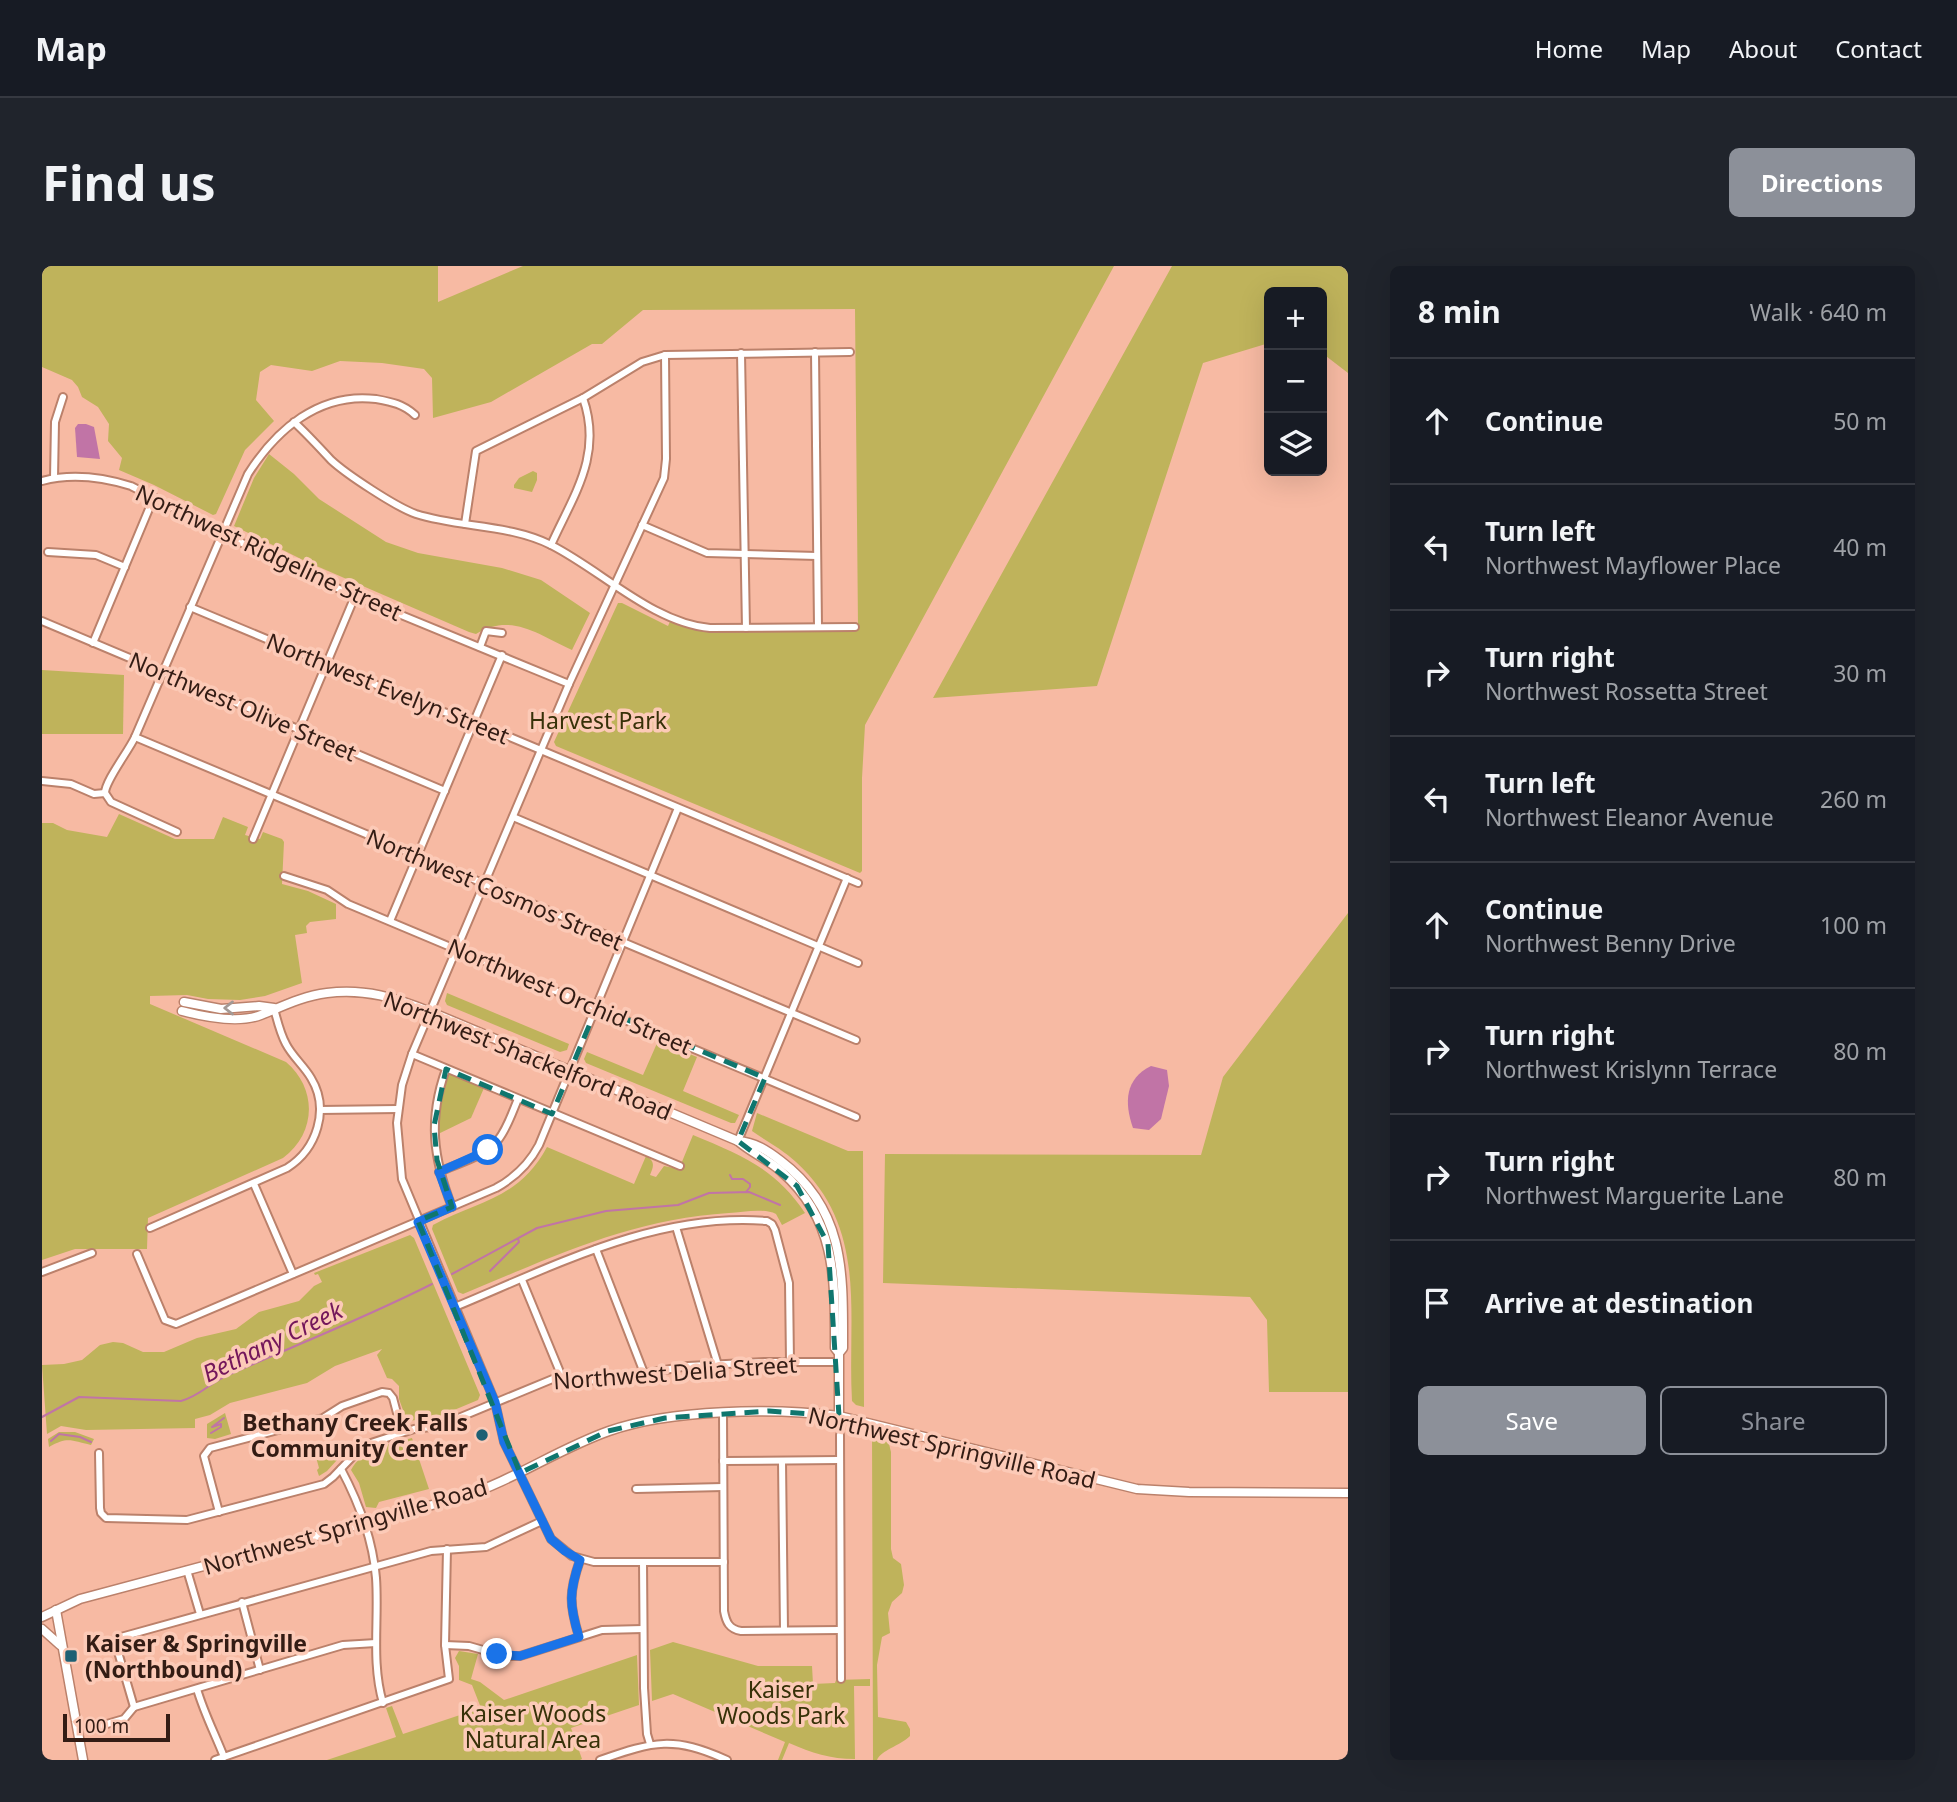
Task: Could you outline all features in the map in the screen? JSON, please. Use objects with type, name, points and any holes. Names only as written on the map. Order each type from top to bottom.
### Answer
[{"type":"street","points":[[816,352],[818,627]]},
{"type":"street","points":[[464,524],[476,451],[583,398],[642,362],[665,355],[850,352]]},
{"type":"street","points":[[741,354],[746,628]]},
{"type":"street","points":[[665,355],[664,478],[569,684],[412,1054],[402,1085],[397,1137],[402,1179],[495,1402],[504,1442],[557,1546],[580,1560],[594,1562],[724,1562]]},
{"type":"street","points":[[54,478],[55,422],[63,397]]},
{"type":"street","points":[[551,545],[590,452],[591,425],[583,398]]},
{"type":"street","points":[[177,832],[111,802],[105,793],[107,780],[122,762],[135,737],[248,474],[270,443],[313,410],[353,399],[394,402],[415,415]]},
{"type":"street","points":[[294,422],[337,464],[396,505],[426,516],[510,532],[551,545],[615,585],[690,625],[710,628],[855,627]]},
{"type":"street","name":"Northwest Ridgeline Street","points":[[42,481],[88,477],[110,480],[154,497],[279,562],[355,596],[569,684]]},
{"type":"street","points":[[93,643],[154,497]]},
{"type":"street","points":[[642,525],[708,553],[817,556]]},
{"type":"street","points":[[48,552],[86,553],[125,567]]},
{"type":"street","points":[[253,839],[355,596]]},
{"type":"street","name":"Northwest Evelyn Street","points":[[190,607],[429,707],[474,722],[858,883]]},
{"type":"street","name":"Northwest Olive Street","points":[[42,621],[444,791]]},
{"type":"street","points":[[480,647],[486,631],[502,633]]},
{"type":"street","points":[[390,921],[502,655]]},
{"type":"street","name":"Northwest Cosmos Street","points":[[135,737],[856,1040]]},
{"type":"street","points":[[42,781],[71,784],[94,794],[105,793]]},
{"type":"street","points":[[137,1254],[165,1320],[172,1324],[185,1321],[418,1222],[496,1188],[516,1175],[533,1156],[552,1114],[678,808]]},
{"type":"street","points":[[513,817],[858,963]]},
{"type":"street","name":"Northwest Orchid Street","points":[[284,876],[327,890],[348,904],[856,1117]]},
{"type":"street","points":[[738,1141],[847,878]]},
{"type":"street","name":"Northwest Shackelford Road","points":[[183,1007],[201,1016],[235,1018],[260,1015],[274,1008],[325,993],[364,992],[398,998],[738,1141],[750,1142],[762,1148],[789,1167],[811,1192],[835,1239],[842,1273],[843,1348],[839,1357],[839,1416]]},
{"type":"street","points":[[150,1228],[287,1168],[302,1156],[313,1141],[320,1110],[316,1086],[286,1044],[274,1008]]},
{"type":"street","points":[[412,1054],[680,1166]]},
{"type":"street","points":[[446,1069],[434,1126],[439,1172],[452,1207]]},
{"type":"street","points":[[439,1172],[481,1154],[495,1144],[518,1100]]},
{"type":"street","points":[[320,1110],[398,1110]]},
{"type":"street","points":[[254,1184],[293,1274]]},
{"type":"street","points":[[455,1307],[596,1248],[638,1235],[715,1222],[762,1221],[772,1224],[789,1283],[790,1362]]},
{"type":"street","points":[[676,1227],[718,1364]]},
{"type":"street","points":[[596,1248],[644,1373]]},
{"type":"street","points":[[42,1272],[92,1253]]},
{"type":"street","points":[[522,1280],[562,1377]]},
{"type":"street","name":"Northwest Delia Street","points":[[99,1453],[101,1513],[106,1518],[187,1520],[316,1487],[333,1477],[363,1448],[402,1432],[439,1426],[542,1382],[562,1377],[601,1381],[718,1364],[790,1362],[839,1357]]},
{"type":"street","points":[[219,1512],[204,1455],[210,1448],[323,1418],[342,1406],[382,1392],[389,1393],[393,1398],[402,1432]]},
{"type":"street","name":"Northwest Springville Road","points":[[42,1617],[80,1599],[472,1493],[616,1429],[677,1417],[776,1411],[839,1416],[1137,1489],[1348,1493]]},
{"type":"street","points":[[723,1413],[724,1611],[727,1622],[730,1627],[741,1631],[840,1630]]},
{"type":"street","points":[[840,1435],[841,1679]]},
{"type":"street","points":[[723,1461],[839,1460]]},
{"type":"street","points":[[782,1461],[783,1630]]},
{"type":"street","points":[[341,1469],[356,1498],[374,1566],[377,1681],[383,1703]]},
{"type":"street","points":[[636,1489],[723,1487]]},
{"type":"street","points":[[134,1707],[116,1640],[121,1637],[431,1551],[486,1547],[542,1521]]},
{"type":"street","points":[[215,1760],[449,1679],[445,1646],[447,1549]]},
{"type":"street","points":[[579,1637],[570,1599],[580,1560]]},
{"type":"street","points":[[643,1562],[642,1629],[646,1718],[650,1744]]},
{"type":"street","points":[[187,1570],[200,1614]]},
{"type":"street","points":[[242,1602],[260,1670]]},
{"type":"street","points":[[56,1610],[83,1760]]},
{"type":"street","points":[[42,1629],[58,1642],[63,1651]]},
{"type":"street","points":[[445,1646],[469,1646],[504,1656],[520,1656],[608,1629],[642,1629]]},
{"type":"street","points":[[100,1726],[124,1719],[134,1707],[343,1645],[376,1643]]},
{"type":"street","points":[[197,1689],[204,1713],[224,1757]]},
{"type":"street","points":[[600,1760],[650,1744],[688,1745],[727,1760]]},
{"type":"highlighted area","points":[[597,1007],[765,1078],[738,1141],[797,1186],[828,1244],[839,1416],[769,1411],[665,1418],[608,1431],[520,1473],[418,1221],[452,1207],[437,1160],[434,1126],[446,1069],[552,1114]]},
{"type":"green space","name":"Harvest Park","points":[[42,266],[438,266],[438,302],[523,266],[1114,266],[865,725],[860,873],[556,746],[554,742],[618,603],[668,626],[672,617],[710,627],[858,626],[855,309],[643,310],[602,344],[592,344],[491,402],[433,418],[432,378],[424,369],[340,361],[312,371],[271,365],[260,372],[256,400],[274,421],[245,450],[216,514],[213,515],[119,470],[122,458],[108,441],[109,424],[98,407],[82,397],[72,380],[42,367]]},
{"type":"green space","points":[[1172,266],[1348,266],[1348,373],[1327,357],[1327,287],[1264,287],[1264,345],[1203,363],[1097,686],[933,698]]},
{"type":"green space","points":[[269,454],[319,499],[386,542],[418,553],[502,568],[541,580],[590,613],[572,650],[513,625],[501,625],[476,634],[469,632],[305,561],[234,526],[254,478]]},
{"type":"green space","points":[[533,471],[537,473],[537,480],[532,492],[514,488],[519,478]]},
{"type":"green space","points":[[42,670],[124,675],[123,734],[42,734]]},
{"type":"green space","points":[[119,814],[175,839],[214,839],[223,817],[248,827],[245,835],[260,839],[263,832],[282,839],[282,884],[308,891],[336,904],[336,919],[310,922],[306,926],[307,933],[295,935],[302,983],[265,996],[240,1000],[187,995],[150,996],[150,1004],[286,1062],[304,1085],[309,1111],[307,1124],[302,1137],[283,1158],[148,1218],[147,1249],[75,1249],[42,1260],[42,823],[53,823],[67,830],[107,837]]},
{"type":"green space","points":[[1348,913],[1348,1392],[1269,1392],[1267,1320],[1250,1297],[883,1283],[885,1154],[1201,1155],[1223,1077]]},
{"type":"green space","points":[[447,993],[569,1044],[567,1050],[560,1052],[447,1005]]},
{"type":"green space","points":[[658,1041],[697,1057],[683,1091],[739,1115],[735,1123],[586,1063],[584,1059],[587,1052],[643,1075]]},
{"type":"green space","points":[[453,1074],[484,1088],[471,1118],[436,1135],[437,1108],[446,1076]]},
{"type":"green space","points":[[757,1113],[848,1151],[863,1151],[864,1407],[852,1401],[849,1274],[835,1215],[819,1188],[796,1162],[752,1131]]},
{"type":"green space","points":[[693,1135],[727,1149],[769,1174],[805,1213],[782,1225],[776,1214],[760,1211],[658,1223],[593,1242],[463,1294],[458,1292],[432,1229],[433,1225],[511,1188],[524,1178],[547,1147],[634,1184],[646,1156],[653,1164],[650,1175],[656,1177],[664,1166],[679,1169]]},
{"type":"green space","points":[[410,1235],[414,1238],[480,1395],[478,1400],[435,1418],[407,1421],[399,1399],[399,1386],[387,1378],[377,1355],[382,1349],[335,1366],[307,1383],[230,1403],[210,1415],[195,1419],[195,1428],[86,1430],[61,1426],[47,1434],[42,1365],[82,1360],[100,1345],[113,1342],[123,1343],[143,1352],[164,1352],[197,1338],[236,1329],[259,1312],[299,1301],[322,1282],[318,1274],[314,1273]]},
{"type":"green space","points":[[225,1413],[231,1434],[215,1439],[207,1438],[207,1424]]},
{"type":"green space","points":[[872,1429],[886,1437],[891,1452],[891,1549],[893,1558],[901,1564],[904,1585],[902,1593],[892,1602],[888,1613],[890,1633],[882,1637],[877,1665],[878,1717],[906,1722],[910,1729],[910,1736],[882,1753],[877,1760],[873,1760]]},
{"type":"green space","points":[[59,1432],[75,1432],[94,1439],[91,1445],[66,1440],[49,1447],[48,1439]]},
{"type":"green space","points":[[412,1438],[429,1489],[379,1502],[376,1508],[366,1507],[359,1483],[351,1470],[369,1452]]},
{"type":"green space","points":[[347,1449],[319,1476],[316,1457]]},
{"type":"green space","name":"Kaiser Woods Park","points":[[673,1642],[758,1666],[812,1666],[813,1684],[870,1679],[870,1686],[854,1686],[855,1759],[821,1755],[789,1743],[782,1760],[778,1760],[785,1742],[673,1694],[652,1701],[650,1650]]},
{"type":"green space","name":"Kaiser Woods Natural Area","points":[[459,1651],[478,1654],[471,1679],[480,1682],[504,1700],[637,1655],[639,1705],[571,1728],[582,1759],[580,1760],[327,1760],[396,1737],[386,1708],[392,1706],[403,1734],[481,1708],[472,1685],[459,1680],[459,1666],[455,1658]]},
{"type":"shaded area","points":[[78,424],[94,427],[100,459],[77,457],[75,428]]},
{"type":"shaded area","points":[[1151,1066],[1167,1070],[1169,1086],[1161,1119],[1149,1130],[1133,1128],[1128,1109],[1129,1092],[1136,1078]]},
{"type":"waterway","points":[[730,1175],[732,1179],[743,1179],[750,1184],[746,1192]]},
{"type":"waterway","name":"Bethany Creek","points":[[452,1274],[537,1228],[606,1211],[678,1205],[709,1193],[749,1192],[780,1205]]},
{"type":"waterway","points":[[490,1271],[519,1242],[518,1239]]},
{"type":"waterway","name":"Bethany Creek","points":[[42,1417],[79,1397],[181,1401],[188,1399],[228,1375],[432,1284]]},
{"type":"waterway","points":[[211,1433],[221,1427],[221,1424],[212,1427],[224,1418]]},
{"type":"waterway","points":[[51,1441],[59,1434],[80,1437],[91,1442]]},
{"type":"place","name":"Bethany Creek Falls Community Center","points":[[482,1435]]},
{"type":"place","name":"Kaiser & Springville (Northbound)","points":[[71,1656]]},
{"type":"route","points":[[488,1150],[439,1172],[452,1207],[418,1222],[495,1402],[504,1442],[551,1539],[557,1546],[580,1560],[570,1599],[571,1613],[579,1637],[520,1656],[497,1654]]}]
